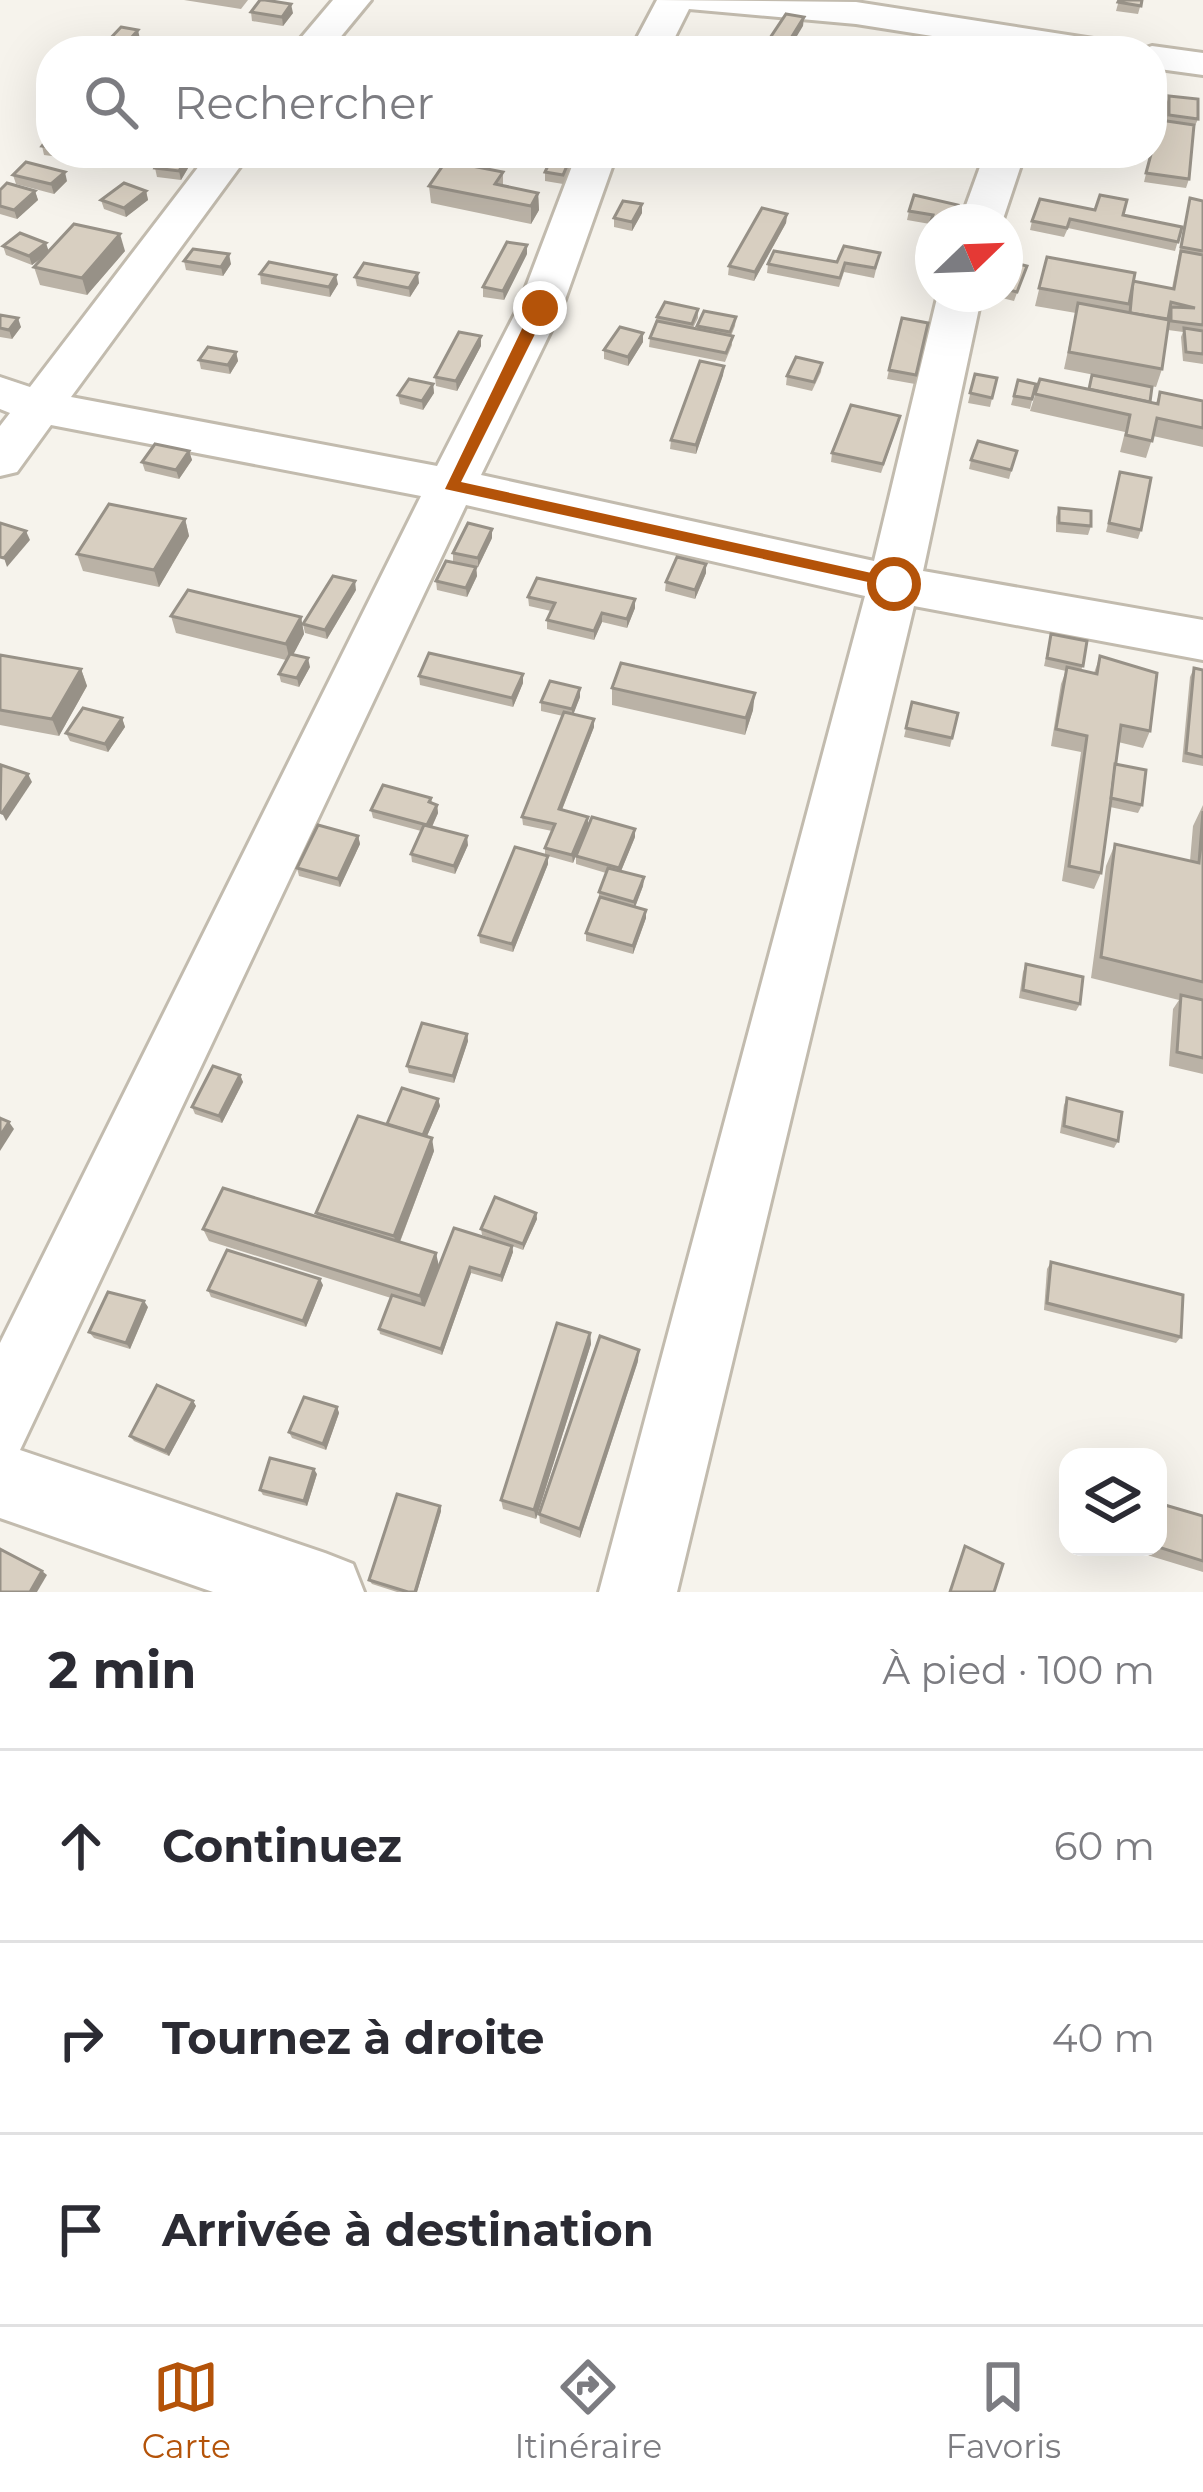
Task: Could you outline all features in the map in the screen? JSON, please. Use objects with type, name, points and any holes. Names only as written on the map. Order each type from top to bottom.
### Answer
[{"type":"street","points":[[322,36],[353,0]]},
{"type":"street","points":[[657,36],[675,0]]},
{"type":"street","points":[[698,0],[856,13],[980,36]]},
{"type":"street","points":[[1044,36],[1056,0]]},
{"type":"street","points":[[1167,59],[1203,64]]},
{"type":"street","points":[[0,460],[20,400],[217,168]]},
{"type":"street","points":[[0,1422],[540,308],[591,168]]},
{"type":"street","points":[[987,204],[1000,168]]},
{"type":"street","points":[[638,1592],[894,584],[956,312]]},
{"type":"street","points":[[20,400],[451,485],[894,584],[1203,640]]},
{"type":"street","points":[[0,1481],[326,1592]]},
{"type":"building","points":[[260,0],[291,4],[282,17],[251,12]]},
{"type":"building","points":[[1119,0],[1142,0],[1141,6]]},
{"type":"building","points":[[786,14],[804,17],[792,36],[771,36]]},
{"type":"building","points":[[121,27],[138,30],[133,36],[113,36]]},
{"type":"building","points":[[1169,96],[1198,99],[1198,119],[1169,115]]},
{"type":"building","points":[[1167,121],[1194,125],[1189,179],[1146,173],[1147,168],[1167,168]]},
{"type":"building","points":[[26,162],[65,172],[51,184],[13,175]]},
{"type":"building","points":[[441,168],[482,168],[503,172],[495,184],[538,193],[531,206],[429,186]]},
{"type":"building","points":[[547,168],[566,168],[563,175],[545,172]]},
{"type":"building","points":[[7,183],[35,191],[14,210],[0,206],[0,190]]},
{"type":"building","points":[[124,183],[146,191],[124,208],[101,200]]},
{"type":"building","points":[[914,195],[954,204],[915,204],[915,212],[909,211]]},
{"type":"building","points":[[1100,195],[1127,200],[1123,215],[1182,227],[1178,242],[1070,219],[1067,228],[1032,221],[1040,199],[1095,210]]},
{"type":"building","points":[[1190,198],[1203,201],[1203,251],[1181,247]]},
{"type":"building","points":[[623,201],[642,204],[632,222],[614,218]]},
{"type":"building","points":[[762,208],[787,214],[755,272],[729,266]]},
{"type":"building","points":[[74,224],[120,234],[82,278],[34,267]]},
{"type":"building","points":[[20,233],[46,243],[29,256],[3,246]]},
{"type":"building","points":[[507,242],[527,245],[503,291],[483,287]]},
{"type":"building","points":[[844,246],[880,253],[875,268],[845,263],[840,278],[768,264],[774,251],[837,262]]},
{"type":"building","points":[[193,249],[229,254],[221,267],[184,261]]},
{"type":"building","points":[[1181,251],[1203,255],[1203,325],[1171,321],[1171,307],[1195,308],[1171,302],[1168,319],[1130,313],[1133,281],[1174,289]]},
{"type":"building","points":[[1047,257],[1135,273],[1129,304],[1039,288]]},
{"type":"building","points":[[269,262],[336,275],[329,287],[260,274]]},
{"type":"building","points":[[364,263],[418,273],[409,288],[355,277]]},
{"type":"building","points":[[665,302],[698,309],[692,324],[657,317]]},
{"type":"building","points":[[1078,303],[1169,320],[1162,369],[1069,352]]},
{"type":"building","points":[[704,311],[736,317],[730,332],[697,326]]},
{"type":"building","points":[[0,315],[18,318],[9,330],[0,328]]},
{"type":"building","points":[[902,318],[928,323],[916,375],[889,370]]},
{"type":"building","points":[[657,321],[733,336],[726,353],[650,338]]},
{"type":"building","points":[[620,327],[643,333],[628,357],[604,350]]},
{"type":"building","points":[[1184,328],[1203,331],[1203,354],[1186,352]]},
{"type":"building","points":[[459,332],[481,336],[456,381],[435,377]]},
{"type":"building","points":[[208,347],[236,352],[228,365],[199,360]]},
{"type":"building","points":[[796,357],[822,363],[814,382],[787,376]]},
{"type":"building","points":[[700,361],[724,366],[696,445],[671,440]]},
{"type":"building","points":[[975,374],[997,378],[992,398],[970,393]]},
{"type":"building","points":[[1092,375],[1152,387],[1150,402],[1089,389]]},
{"type":"building","points":[[409,379],[433,384],[422,401],[398,395]]},
{"type":"building","points":[[1040,379],[1158,404],[1160,392],[1203,401],[1203,428],[1157,418],[1152,441],[1126,435],[1130,415],[1035,394]]},
{"type":"building","points":[[1018,380],[1036,384],[1032,399],[1014,396]]},
{"type":"building","points":[[851,405],[900,416],[883,464],[832,453]]},
{"type":"building","points":[[978,441],[1017,451],[1011,470],[971,460]]},
{"type":"building","points":[[155,444],[189,451],[176,470],[142,462]]},
{"type":"building","points":[[1120,472],[1151,478],[1141,530],[1109,523]]},
{"type":"building","points":[[109,504],[185,519],[154,570],[77,554]]},
{"type":"building","points":[[1059,508],[1091,511],[1091,526],[1059,523]]},
{"type":"building","points":[[0,523],[26,531],[4,558],[0,557]]},
{"type":"building","points":[[468,523],[492,529],[478,558],[453,553]]},
{"type":"building","points":[[677,557],[706,564],[695,590],[666,582]]},
{"type":"building","points":[[446,561],[476,567],[466,588],[436,581]]},
{"type":"building","points":[[333,576],[355,581],[325,630],[303,624]]},
{"type":"building","points":[[537,578],[635,599],[627,619],[602,613],[594,631],[547,620],[555,603],[528,597]]},
{"type":"building","points":[[188,590],[301,617],[286,644],[171,616]]},
{"type":"building","points":[[1051,634],[1087,641],[1083,666],[1047,658]]},
{"type":"building","points":[[429,653],[523,674],[512,698],[419,676]]},
{"type":"building","points":[[290,654],[308,658],[297,678],[279,674]]},
{"type":"building","points":[[0,655],[81,669],[52,719],[0,710]]},
{"type":"building","points":[[1100,656],[1157,673],[1150,731],[1121,725],[1101,873],[1069,866],[1087,736],[1056,729],[1067,667],[1097,674]]},
{"type":"building","points":[[621,663],[755,693],[746,718],[612,688]]},
{"type":"building","points":[[1194,668],[1203,670],[1203,757],[1186,753]]},
{"type":"building","points":[[550,681],[580,688],[572,709],[541,702]]},
{"type":"building","points":[[912,702],[958,713],[952,738],[906,728]]},
{"type":"building","points":[[83,708],[122,718],[105,744],[66,733]]},
{"type":"building","points":[[564,712],[594,719],[559,809],[588,817],[572,855],[545,848],[555,824],[522,817]]},
{"type":"building","points":[[1115,764],[1146,770],[1142,805],[1111,798]]},
{"type":"building","points":[[1,765],[28,774],[2,813],[0,812]]},
{"type":"building","points":[[383,785],[431,798],[429,802],[437,805],[427,825],[371,810]]},
{"type":"building","points":[[1203,811],[1203,982],[1101,957],[1115,844],[1199,863]]},
{"type":"building","points":[[592,817],[635,829],[619,868],[576,856]]},
{"type":"building","points":[[318,825],[358,836],[338,879],[297,868]]},
{"type":"building","points":[[424,825],[467,836],[454,866],[411,854]]},
{"type":"building","points":[[515,847],[548,856],[512,944],[479,935]]},
{"type":"building","points":[[608,868],[644,877],[634,902],[599,892]]},
{"type":"building","points":[[600,897],[646,910],[633,946],[586,933]]},
{"type":"building","points":[[1026,964],[1083,977],[1080,1004],[1023,990]]},
{"type":"building","points":[[1181,995],[1203,1000],[1203,1058],[1177,1052]]},
{"type":"building","points":[[422,1023],[467,1034],[453,1076],[407,1066]]},
{"type":"building","points":[[213,1066],[240,1075],[219,1116],[192,1107]]},
{"type":"building","points":[[402,1088],[438,1099],[423,1135],[387,1124]]},
{"type":"building","points":[[1067,1098],[1122,1112],[1118,1141],[1064,1126]]},
{"type":"building","points":[[358,1116],[432,1138],[394,1236],[316,1213]]},
{"type":"building","points":[[223,1188],[436,1253],[420,1296],[203,1229]]},
{"type":"building","points":[[495,1197],[536,1213],[523,1244],[481,1229]]},
{"type":"building","points":[[454,1228],[512,1246],[501,1276],[470,1267],[441,1349],[379,1329],[392,1295],[424,1305]]},
{"type":"building","points":[[227,1250],[320,1279],[303,1321],[208,1290]]},
{"type":"building","points":[[1051,1262],[1183,1295],[1181,1337],[1047,1303]]},
{"type":"building","points":[[108,1292],[144,1301],[126,1343],[89,1332]]},
{"type":"building","points":[[557,1323],[590,1333],[534,1510],[501,1500]]},
{"type":"building","points":[[600,1336],[639,1350],[580,1529],[539,1514]]},
{"type":"building","points":[[157,1385],[193,1401],[165,1451],[130,1436]]},
{"type":"building","points":[[304,1397],[337,1407],[323,1444],[289,1432]]},
{"type":"building","points":[[270,1458],[314,1469],[304,1501],[260,1490]]},
{"type":"building","points":[[397,1494],[440,1506],[415,1592],[369,1580]]},
{"type":"building","points":[[1167,1506],[1203,1516],[1203,1561],[1167,1550]]},
{"type":"building","points":[[965,1546],[1003,1564],[994,1592],[950,1592]]},
{"type":"building","points":[[0,1549],[42,1571],[30,1592],[0,1592]]},
{"type":"route","points":[[540,308],[451,485],[894,584]]}]
